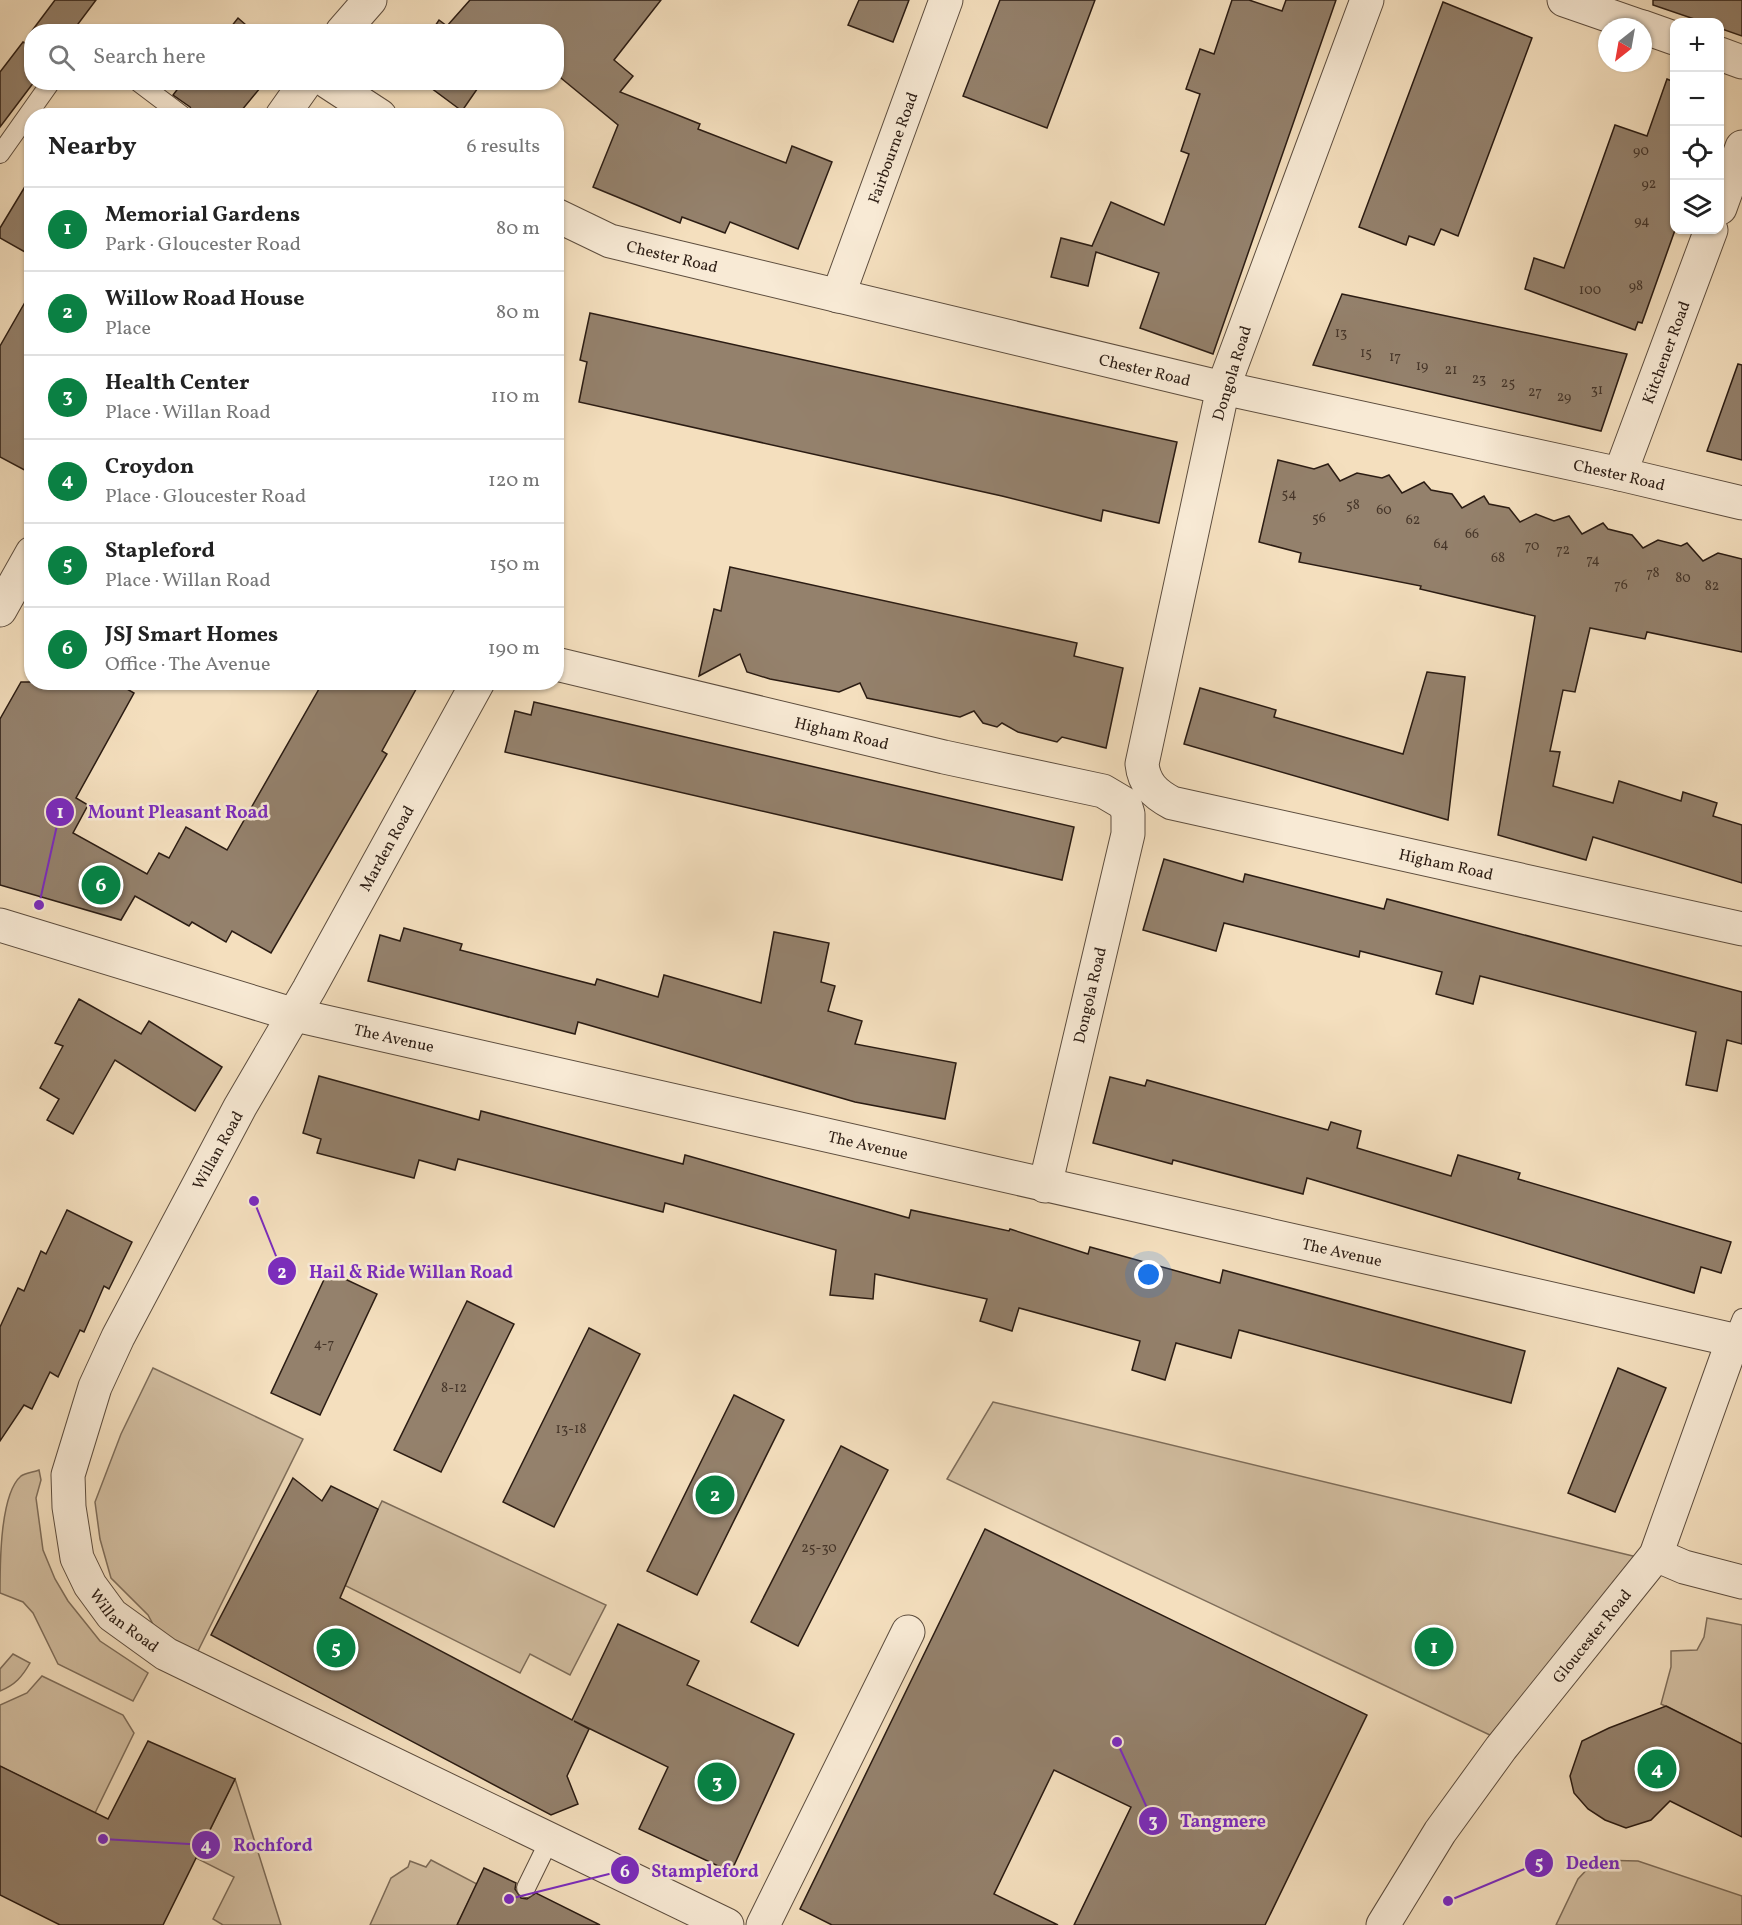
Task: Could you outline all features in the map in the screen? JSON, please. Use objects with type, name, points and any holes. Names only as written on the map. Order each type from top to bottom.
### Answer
[{"type":"street","points":[[349,24],[370,0]]},
{"type":"street","name":"Fairbourne Road","points":[[838,296],[946,0]]},
{"type":"street","name":"Dongola Road","points":[[1046,1186],[1128,834],[1128,814],[1139,798],[1143,774],[1142,764],[1223,388],[1366,0]]},
{"type":"street","points":[[1564,0],[1616,18]]},
{"type":"street","points":[[1652,30],[1670,37]]},
{"type":"street","points":[[1724,56],[1742,62]]},
{"type":"street","points":[[288,108],[300,90]]},
{"type":"street","points":[[340,90],[368,108]]},
{"type":"street","points":[[1724,195],[1742,147]]},
{"type":"street","name":"Chester Road","points":[[564,219],[610,242],[1223,388],[1620,474],[1742,503]]},
{"type":"street","name":"Kitchener Road","points":[[1620,474],[1710,234]]},
{"type":"street","points":[[0,610],[24,567]]},
{"type":"street","name":"Higham Road","points":[[564,666],[944,757],[1103,791],[1172,803],[1742,929]]},
{"type":"street","name":"Marden Road","points":[[295,1015],[474,690]]},
{"type":"street","name":"The Avenue","points":[[0,925],[295,1015],[1046,1186],[1739,1334]]},
{"type":"street","name":"Willan Road","points":[[295,1015],[186,1207],[95,1387],[68,1474],[69,1507],[77,1558],[90,1585],[112,1615],[150,1645],[183,1664],[727,1925]]},
{"type":"street","name":"Gloucester Road","points":[[1383,1925],[1440,1832],[1501,1748],[1656,1555],[1739,1334]]},
{"type":"street","points":[[1656,1555],[1684,1567],[1742,1582]]},
{"type":"street","points":[[763,1925],[908,1632]]},
{"type":"lane","points":[[33,108],[45,90]]},
{"type":"lane","points":[[149,90],[172,108]]},
{"type":"lane","points":[[0,154],[24,120]]},
{"type":"lane","points":[[526,1888],[549,1841]]},
{"type":"shaded area","points":[[153,1368],[303,1439],[195,1657],[161,1639],[148,1615],[111,1578],[100,1539],[95,1502],[121,1434]]},
{"type":"shaded area","points":[[993,1402],[1637,1557],[1492,1736],[947,1479]]},
{"type":"shaded area","points":[[39,1470],[41,1480],[36,1498],[43,1550],[55,1579],[68,1601],[100,1641],[148,1673],[133,1701],[58,1664],[33,1613],[23,1602],[0,1593],[3,1530],[9,1498],[14,1485],[21,1476]]},
{"type":"shaded area","points":[[382,1501],[606,1605],[570,1675],[530,1654],[520,1673],[342,1584]]},
{"type":"shaded area","points":[[1707,1618],[1742,1625],[1742,1744],[1661,1704],[1671,1667],[1671,1651],[1697,1650],[1704,1637]]},
{"type":"shaded area","points":[[13,1654],[30,1663],[18,1680],[0,1691],[0,1669]]},
{"type":"shaded area","points":[[42,1676],[123,1715],[134,1733],[95,1813],[0,1766],[0,1705],[27,1693]]},
{"type":"shaded area","points":[[235,1779],[281,1925],[223,1925],[213,1919],[234,1877],[196,1858]]},
{"type":"shaded area","points":[[431,1860],[477,1884],[457,1925],[370,1925],[391,1878],[408,1867],[410,1861],[426,1867]]},
{"type":"shaded area","points":[[1596,1860],[1638,1861],[1742,1896],[1742,1925],[1556,1925],[1578,1879]]},
{"type":"building","points":[[55,0],[96,0],[78,24],[37,24]]},
{"type":"building","points":[[470,0],[661,0],[614,60],[633,76],[620,92],[700,124],[698,129],[786,163],[792,146],[832,162],[798,249],[730,222],[725,233],[682,217],[680,223],[593,187],[618,125],[564,81],[564,24],[449,24]]},
{"type":"building","points":[[859,0],[909,0],[893,42],[848,25]]},
{"type":"building","points":[[1000,0],[1095,0],[1047,128],[963,96]]},
{"type":"building","points":[[1232,0],[1249,0],[1282,11],[1286,0],[1336,0],[1213,354],[1140,328],[1159,273],[1096,252],[1088,286],[1051,277],[1061,238],[1092,246],[1111,202],[1164,225],[1189,154],[1181,151],[1200,94],[1186,89],[1200,49],[1214,54]]},
{"type":"building","points":[[1653,0],[1742,0],[1742,36],[1724,30],[1724,18],[1691,18],[1653,5]]},
{"type":"building","points":[[1443,2],[1532,38],[1458,236],[1441,229],[1434,245],[1409,236],[1406,245],[1359,227]]},
{"type":"building","points":[[238,18],[245,24],[233,24]]},
{"type":"building","points":[[24,43],[24,90],[28,90],[0,127],[0,72]]},
{"type":"building","points":[[1667,79],[1670,80],[1670,234],[1674,234],[1642,323],[1638,322],[1635,330],[1525,289],[1534,258],[1564,268],[1615,125],[1647,136]]},
{"type":"building","points":[[177,90],[258,90],[244,108],[191,108],[173,95]]},
{"type":"building","points":[[434,90],[476,90],[464,108],[458,108]]},
{"type":"building","points":[[24,188],[24,252],[0,238],[0,228]]},
{"type":"building","points":[[1342,294],[1627,354],[1601,431],[1313,365]]},
{"type":"building","points":[[24,304],[24,470],[0,457],[0,346]]},
{"type":"building","points":[[590,313],[1177,442],[1159,523],[1103,510],[1101,521],[1002,496],[579,402],[587,362],[580,360]]},
{"type":"building","points":[[1738,364],[1742,365],[1742,460],[1707,451]]},
{"type":"building","points":[[1278,460],[1314,469],[1328,464],[1340,481],[1357,473],[1382,478],[1389,475],[1402,493],[1424,482],[1431,490],[1452,494],[1462,508],[1484,496],[1489,504],[1509,508],[1520,522],[1536,514],[1554,521],[1569,516],[1582,534],[1603,523],[1608,529],[1632,535],[1643,548],[1658,540],[1681,546],[1687,543],[1703,561],[1718,553],[1742,559],[1742,652],[1647,632],[1645,639],[1590,628],[1575,692],[1563,690],[1550,751],[1560,752],[1553,786],[1613,803],[1619,781],[1681,801],[1683,792],[1717,803],[1713,816],[1742,825],[1742,883],[1593,837],[1586,860],[1498,835],[1535,616],[1420,589],[1421,586],[1299,562],[1301,553],[1259,542]]},
{"type":"building","points":[[730,567],[1077,643],[1074,656],[1123,668],[1106,748],[1062,737],[1057,742],[1018,732],[1002,723],[997,727],[983,723],[974,711],[960,717],[867,698],[860,683],[839,692],[770,679],[747,672],[740,654],[699,676],[714,609],[721,611]]},
{"type":"building","points":[[1427,672],[1465,677],[1448,820],[1184,744],[1200,688],[1276,710],[1274,717],[1403,754]]},
{"type":"building","points":[[21,682],[24,682],[24,690],[129,690],[134,693],[76,798],[88,805],[73,833],[147,874],[159,853],[169,858],[186,827],[227,850],[318,690],[416,690],[382,751],[387,754],[271,953],[232,931],[226,942],[192,922],[189,926],[135,896],[121,920],[0,885],[0,719]]},
{"type":"building","points":[[534,702],[1074,827],[1062,880],[505,752],[515,711],[531,715]]},
{"type":"building","points":[[1164,859],[1243,882],[1245,874],[1384,909],[1387,899],[1742,992],[1742,1044],[1727,1040],[1717,1091],[1686,1085],[1696,1032],[1480,976],[1473,1004],[1436,994],[1442,972],[1360,951],[1359,957],[1224,923],[1216,951],[1143,930]]},
{"type":"building","points":[[404,928],[462,944],[460,950],[595,985],[597,979],[658,997],[664,975],[761,1003],[774,932],[829,943],[821,982],[835,986],[828,1011],[862,1021],[855,1044],[956,1063],[945,1119],[855,1102],[578,1022],[575,1034],[368,981],[380,935],[400,941]]},
{"type":"building","points":[[79,999],[141,1034],[149,1021],[222,1067],[195,1111],[115,1060],[73,1134],[47,1120],[59,1099],[40,1088],[63,1046],[55,1043]]},
{"type":"building","points":[[319,1076],[479,1120],[481,1111],[683,1164],[685,1155],[909,1218],[911,1210],[1009,1231],[1010,1229],[1088,1254],[1090,1247],[1220,1283],[1223,1270],[1525,1351],[1511,1403],[1239,1330],[1231,1358],[1176,1343],[1165,1380],[1132,1370],[1140,1341],[1019,1308],[1012,1331],[980,1321],[987,1299],[875,1274],[873,1299],[830,1295],[836,1250],[665,1203],[663,1212],[458,1159],[455,1170],[419,1160],[414,1178],[317,1153],[321,1139],[303,1133]]},
{"type":"building","points":[[1110,1077],[1145,1086],[1147,1080],[1328,1130],[1331,1122],[1361,1131],[1357,1148],[1451,1176],[1458,1155],[1520,1173],[1518,1179],[1731,1242],[1721,1273],[1701,1267],[1694,1293],[1307,1178],[1303,1194],[1173,1160],[1172,1164],[1093,1143]]},
{"type":"building","points":[[67,1210],[132,1242],[109,1289],[104,1286],[84,1332],[80,1330],[58,1377],[50,1372],[32,1409],[24,1405],[0,1441],[0,1327],[18,1288],[24,1291],[41,1251],[46,1254]]},
{"type":"building","points":[[328,1271],[377,1294],[320,1415],[271,1393]]},
{"type":"building","points":[[467,1301],[514,1324],[441,1472],[394,1450]]},
{"type":"building","points":[[589,1328],[640,1354],[554,1527],[503,1502]]},
{"type":"building","points":[[1618,1368],[1666,1388],[1615,1512],[1568,1493]]},
{"type":"building","points":[[734,1395],[784,1420],[697,1595],[647,1571]]},
{"type":"building","points":[[841,1446],[888,1470],[798,1646],[751,1622]]},
{"type":"building","points":[[293,1478],[322,1501],[331,1486],[378,1509],[340,1598],[572,1720],[618,1624],[699,1661],[687,1685],[794,1734],[731,1872],[639,1829],[668,1767],[574,1721],[589,1729],[567,1776],[578,1804],[551,1815],[211,1635]]},
{"type":"building","points":[[985,1529],[1367,1715],[1265,1925],[1074,1925],[1131,1807],[1054,1770],[994,1894],[1058,1925],[832,1925],[800,1909]]},
{"type":"building","points":[[1666,1706],[1742,1744],[1742,1837],[1670,1801],[1651,1820],[1626,1828],[1605,1820],[1588,1809],[1574,1793],[1570,1776],[1582,1741]]},
{"type":"building","points":[[148,1741],[235,1779],[163,1925],[60,1925],[0,1895],[0,1766],[108,1819]]},
{"type":"building","points":[[484,1868],[516,1883],[515,1889],[521,1898],[527,1899],[536,1893],[600,1925],[457,1925]]},
{"type":"place","name":"JSJ Smart Homes","points":[[101,885]]},
{"type":"place","name":"Mount Pleasant Road","points":[[39,905]]},
{"type":"place","name":"Hail & Ride Willan Road","points":[[254,1201]]},
{"type":"place","name":"Willow Road House","points":[[715,1495]]},
{"type":"place","name":"Memorial Gardens","points":[[1434,1647]]},
{"type":"place","name":"Stapleford","points":[[336,1648]]},
{"type":"place","name":"Tangmere","points":[[1117,1742]]},
{"type":"place","name":"Croydon","points":[[1657,1769]]},
{"type":"place","name":"Health Center","points":[[717,1782]]},
{"type":"place","name":"Rochford","points":[[103,1839]]},
{"type":"place","name":"Stampleford","points":[[509,1899]]},
{"type":"place","name":"Deden","points":[[1448,1901]]}]
